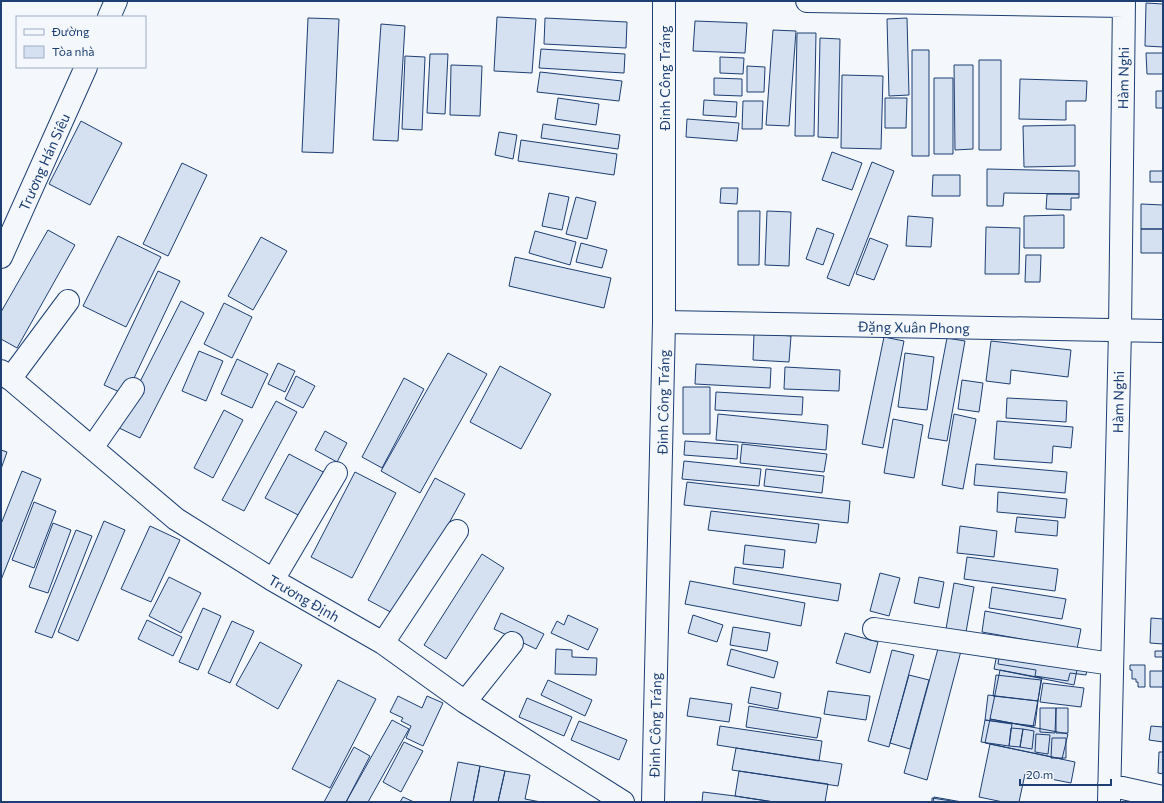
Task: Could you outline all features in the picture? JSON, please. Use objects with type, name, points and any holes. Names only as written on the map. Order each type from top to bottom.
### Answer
[{"type":"street","points":[[109,16],[116,1]]},
{"type":"street","name":"Đinh Công Tráng","points":[[653,802],[664,322],[664,1]]},
{"type":"street","points":[[807,1],[1124,3]]},
{"type":"street","name":"Hàm Nghi","points":[[1109,793],[1120,330],[1124,3]]},
{"type":"street","name":"Trương Hán Siêu","points":[[1,257],[86,68]]},
{"type":"street","points":[[6,375],[68,301]]},
{"type":"street","name":"Đặng Xuân Phong","points":[[664,322],[1163,331]]},
{"type":"street","name":"Trương Định","points":[[6,375],[176,519],[273,580],[383,643],[465,702],[623,802]]},
{"type":"street","points":[[92,448],[133,389]]},
{"type":"street","points":[[273,580],[336,473]]},
{"type":"street","points":[[383,643],[457,531]]},
{"type":"street","points":[[874,629],[1112,664]]},
{"type":"street","points":[[465,702],[512,643]]},
{"type":"street","points":[[1109,793],[1163,797]]},
{"type":"building","points":[[1146,3],[1163,4],[1163,47],[1145,46]]},
{"type":"building","points":[[497,17],[536,19],[532,73],[494,71]]},
{"type":"building","points":[[308,18],[339,19],[333,153],[302,152]]},
{"type":"building","points":[[545,18],[627,22],[626,48],[544,44]]},
{"type":"building","points":[[907,18],[909,95],[889,96],[887,19]]},
{"type":"building","points":[[695,21],[747,23],[745,53],[693,51]]},
{"type":"building","points":[[381,24],[405,26],[398,141],[373,140]]},
{"type":"building","points":[[773,30],[796,31],[789,126],[766,125]]},
{"type":"building","points":[[797,33],[816,33],[814,136],[795,136]]},
{"type":"building","points":[[820,38],[840,39],[838,138],[818,137]]},
{"type":"building","points":[[541,49],[625,54],[624,73],[539,68]]},
{"type":"building","points":[[912,50],[929,50],[929,156],[912,156]]},
{"type":"building","points":[[1146,53],[1163,53],[1163,74],[1147,74]]},
{"type":"building","points":[[430,54],[448,54],[445,114],[427,113]]},
{"type":"building","points":[[405,56],[425,57],[422,130],[402,129]]},
{"type":"building","points":[[720,57],[744,58],[743,74],[720,73]]},
{"type":"building","points":[[979,60],[1001,60],[1001,150],[979,150]]},
{"type":"building","points":[[451,65],[482,66],[480,116],[450,115]]},
{"type":"building","points":[[954,65],[973,65],[973,149],[955,150]]},
{"type":"building","points":[[747,66],[765,67],[764,92],[747,92]]},
{"type":"building","points":[[540,72],[622,81],[619,101],[537,92]]},
{"type":"building","points":[[842,75],[883,76],[881,149],[841,148]]},
{"type":"building","points":[[714,78],[742,79],[742,96],[714,95]]},
{"type":"building","points":[[934,78],[953,78],[953,154],[934,154]]},
{"type":"building","points":[[1020,79],[1087,81],[1086,101],[1066,101],[1066,120],[1019,119]]},
{"type":"building","points":[[1156,91],[1163,91],[1163,108],[1156,108]]},
{"type":"building","points":[[558,98],[599,104],[596,125],[555,119]]},
{"type":"building","points":[[885,98],[907,98],[906,128],[885,128]]},
{"type":"building","points":[[704,100],[737,102],[736,117],[703,115]]},
{"type":"building","points":[[743,101],[763,101],[762,129],[742,129]]},
{"type":"building","points":[[687,119],[739,123],[737,141],[686,137]]},
{"type":"building","points":[[81,121],[122,143],[90,205],[49,184]]},
{"type":"building","points":[[543,124],[620,135],[618,149],[541,138]]},
{"type":"building","points":[[1075,125],[1075,166],[1024,167],[1023,126]]},
{"type":"building","points":[[499,132],[517,135],[513,159],[495,155]]},
{"type":"building","points":[[521,140],[617,154],[614,175],[518,161]]},
{"type":"building","points":[[832,152],[862,163],[852,190],[822,180]]},
{"type":"building","points":[[872,162],[894,171],[849,286],[827,278]]},
{"type":"building","points":[[182,163],[207,175],[168,256],[143,244]]},
{"type":"building","points":[[987,169],[1079,171],[1079,194],[1004,193],[1003,206],[987,206]]},
{"type":"building","points":[[1150,171],[1163,171],[1163,182],[1150,182]]},
{"type":"building","points":[[933,175],[960,175],[960,196],[932,196]]},
{"type":"building","points":[[721,188],[738,188],[737,204],[720,203]]},
{"type":"building","points":[[549,193],[569,197],[562,230],[542,226]]},
{"type":"building","points":[[1047,194],[1079,194],[1079,198],[1071,198],[1071,210],[1046,209]]},
{"type":"building","points":[[576,197],[596,202],[587,239],[566,234]]},
{"type":"building","points":[[1141,204],[1163,205],[1163,229],[1141,229]]},
{"type":"building","points":[[738,211],[760,211],[759,265],[738,265]]},
{"type":"building","points":[[767,211],[791,212],[789,266],[765,265]]},
{"type":"building","points":[[1064,215],[1064,248],[1024,248],[1024,216]]},
{"type":"building","points":[[908,216],[933,218],[931,247],[906,246]]},
{"type":"building","points":[[986,227],[1020,228],[1019,274],[985,274]]},
{"type":"building","points":[[817,228],[834,234],[823,265],[806,259]]},
{"type":"building","points":[[1141,229],[1163,229],[1163,253],[1141,253]]},
{"type":"building","points":[[48,230],[75,245],[17,348],[1,339],[1,312]]},
{"type":"building","points":[[535,231],[576,242],[570,265],[529,253]]},
{"type":"building","points":[[118,236],[161,257],[126,327],[83,306]]},
{"type":"building","points":[[261,237],[287,251],[253,310],[228,296]]},
{"type":"building","points":[[870,238],[888,245],[874,280],[856,274]]},
{"type":"building","points":[[581,243],[607,250],[602,268],[576,262]]},
{"type":"building","points":[[1026,255],[1041,255],[1040,282],[1025,282]]},
{"type":"building","points":[[515,257],[611,278],[604,308],[509,286]]},
{"type":"building","points":[[158,271],[180,281],[126,395],[104,385]]},
{"type":"building","points":[[181,301],[204,313],[140,438],[117,427]]},
{"type":"building","points":[[224,303],[252,317],[232,358],[204,344]]},
{"type":"building","points":[[754,333],[791,336],[789,362],[753,360]]},
{"type":"building","points":[[884,337],[904,341],[883,448],[862,444]]},
{"type":"building","points":[[947,338],[965,341],[947,441],[928,438]]},
{"type":"building","points":[[991,341],[1071,350],[1068,377],[1011,370],[1010,384],[986,381]]},
{"type":"building","points":[[199,351],[223,361],[206,401],[182,391]]},
{"type":"building","points":[[448,353],[487,374],[420,493],[381,471]]},
{"type":"building","points":[[905,353],[934,357],[927,410],[898,407]]},
{"type":"building","points":[[237,359],[268,374],[252,408],[221,394]]},
{"type":"building","points":[[278,363],[295,371],[285,392],[268,384]]},
{"type":"building","points":[[696,364],[771,368],[770,388],[695,384]]},
{"type":"building","points":[[500,366],[551,394],[521,449],[470,422]]},
{"type":"building","points":[[785,367],[840,370],[839,391],[784,389]]},
{"type":"building","points":[[296,376],[315,386],[303,408],[285,399]]},
{"type":"building","points":[[404,378],[424,389],[382,468],[362,457]]},
{"type":"building","points":[[962,380],[983,383],[979,412],[958,409]]},
{"type":"building","points":[[683,387],[710,387],[710,434],[683,434]]},
{"type":"building","points":[[716,392],[803,397],[802,415],[715,410]]},
{"type":"building","points":[[1007,398],[1067,401],[1066,422],[1006,418]]},
{"type":"building","points":[[276,401],[297,412],[244,511],[222,500]]},
{"type":"building","points":[[224,410],[243,420],[213,478],[194,468]]},
{"type":"building","points":[[718,414],[828,425],[826,450],[716,440]]},
{"type":"building","points":[[954,414],[976,419],[963,489],[942,485]]},
{"type":"building","points":[[893,419],[923,425],[914,478],[884,473]]},
{"type":"building","points":[[997,421],[1073,427],[1071,448],[1053,446],[1052,463],[994,459]]},
{"type":"building","points":[[325,431],[347,443],[337,462],[315,450]]},
{"type":"building","points":[[685,441],[738,445],[737,459],[684,455]]},
{"type":"building","points":[[742,444],[827,454],[824,472],[740,463]]},
{"type":"building","points":[[1,450],[7,452],[1,469]]},
{"type":"building","points":[[289,454],[327,474],[304,518],[265,498]]},
{"type":"building","points":[[684,461],[761,469],[759,486],[682,479]]},
{"type":"building","points":[[976,464],[1067,472],[1065,493],[974,485]]},
{"type":"building","points":[[766,469],[824,476],[822,493],[764,486]]},
{"type":"building","points":[[22,471],[41,479],[1,580],[1,524]]},
{"type":"building","points":[[355,472],[396,493],[352,578],[311,557]]},
{"type":"building","points":[[435,478],[465,494],[398,616],[368,600]]},
{"type":"building","points":[[687,482],[850,501],[848,523],[684,505]]},
{"type":"building","points":[[998,492],[1067,499],[1065,518],[997,512]]},
{"type":"building","points":[[34,502],[56,511],[34,568],[12,560]]},
{"type":"building","points":[[711,511],[819,524],[816,543],[708,530]]},
{"type":"building","points":[[1017,517],[1058,521],[1057,536],[1015,532]]},
{"type":"building","points":[[104,521],[125,530],[78,641],[58,632]]},
{"type":"building","points":[[53,523],[71,530],[48,593],[29,587]]},
{"type":"building","points":[[150,526],[180,540],[151,602],[121,589]]},
{"type":"building","points":[[960,526],[997,531],[994,557],[957,553]]},
{"type":"building","points":[[76,530],[92,536],[52,638],[35,632]]},
{"type":"building","points":[[745,545],[785,550],[783,568],[743,564]]},
{"type":"building","points":[[482,554],[504,568],[446,659],[424,645]]},
{"type":"building","points":[[967,557],[1058,569],[1055,591],[964,579]]},
{"type":"building","points":[[735,567],[841,584],[838,601],[733,584]]},
{"type":"building","points":[[880,573],[900,578],[889,616],[870,611]]},
{"type":"building","points":[[169,577],[201,593],[181,633],[149,616]]},
{"type":"building","points":[[919,577],[944,582],[939,608],[914,603]]},
{"type":"building","points":[[690,581],[805,603],[801,626],[685,604]]},
{"type":"building","points":[[954,583],[974,587],[966,632],[946,629]]},
{"type":"building","points":[[992,587],[1066,599],[1062,619],[989,608]]},
{"type":"building","points":[[203,608],[221,616],[198,670],[179,662]]},
{"type":"building","points":[[985,611],[1081,629],[1077,649],[982,632]]},
{"type":"building","points":[[501,613],[544,634],[536,649],[494,629]]},
{"type":"building","points":[[568,615],[598,629],[588,650],[551,633],[557,621],[564,625]]},
{"type":"building","points":[[693,615],[723,625],[717,642],[688,633]]},
{"type":"building","points":[[1151,618],[1163,619],[1163,644],[1150,643]]},
{"type":"building","points":[[147,620],[182,637],[173,656],[138,639]]},
{"type":"building","points":[[232,621],[254,631],[230,683],[208,673]]},
{"type":"building","points":[[733,627],[770,633],[767,651],[730,645]]},
{"type":"building","points":[[845,633],[878,642],[870,673],[836,663]]},
{"type":"building","points":[[260,642],[302,665],[278,709],[236,685]]},
{"type":"building","points":[[939,645],[961,651],[927,780],[904,773]]},
{"type":"building","points":[[1001,646],[1089,659],[1086,675],[1070,673],[1068,681],[1035,676],[1036,670],[998,664]]},
{"type":"building","points":[[556,649],[572,650],[572,657],[597,658],[596,675],[555,674]]},
{"type":"building","points":[[731,649],[778,662],[774,678],[727,665]]},
{"type":"building","points":[[998,649],[1078,665],[1074,685],[994,669]]},
{"type":"building","points":[[892,650],[914,655],[889,747],[868,741]]},
{"type":"building","points":[[1155,651],[1163,651],[1163,657],[1155,657]]},
{"type":"building","points":[[1130,665],[1145,665],[1145,687],[1138,687],[1138,682],[1136,682],[1136,679],[1132,679],[1132,670],[1130,670]]},
{"type":"building","points":[[1000,670],[1042,678],[1033,727],[990,719]]},
{"type":"building","points":[[1150,671],[1163,671],[1163,687],[1150,687]]},
{"type":"building","points":[[909,675],[929,680],[910,749],[890,743]]},
{"type":"building","points":[[996,675],[1041,680],[1038,701],[993,696]]},
{"type":"building","points":[[338,680],[376,699],[330,788],[292,769]]},
{"type":"building","points":[[548,680],[592,700],[585,716],[541,695]]},
{"type":"building","points":[[1043,683],[1084,688],[1081,707],[1040,702]]},
{"type":"building","points":[[751,687],[781,693],[778,709],[748,703]]},
{"type":"building","points":[[828,691],[870,696],[866,720],[824,714]]},
{"type":"building","points":[[988,695],[1038,701],[1035,726],[985,720]]},
{"type":"building","points":[[398,696],[422,708],[427,696],[443,703],[423,746],[406,738],[411,726],[401,721],[403,718],[390,712]]},
{"type":"building","points":[[527,698],[572,717],[564,736],[519,717]]},
{"type":"building","points":[[690,698],[732,704],[729,722],[687,716]]},
{"type":"building","points":[[749,706],[821,718],[817,738],[746,727]]},
{"type":"building","points":[[1040,708],[1056,708],[1055,733],[1040,732]]},
{"type":"building","points":[[1056,708],[1068,708],[1068,733],[1056,733]]},
{"type":"building","points":[[990,719],[1068,734],[1062,759],[985,743]]},
{"type":"building","points":[[392,720],[409,729],[368,802],[346,802]]},
{"type":"building","points":[[985,720],[1012,724],[1009,746],[981,742]]},
{"type":"building","points":[[579,721],[627,740],[619,760],[571,740]]},
{"type":"building","points":[[720,726],[822,741],[819,761],[717,745]]},
{"type":"building","points":[[1151,726],[1163,727],[1163,742],[1149,740]]},
{"type":"building","points":[[1011,728],[1023,729],[1020,747],[1009,746]]},
{"type":"building","points":[[1023,729],[1034,731],[1032,749],[1020,747]]},
{"type":"building","points":[[1036,734],[1050,735],[1048,754],[1035,752]]},
{"type":"building","points":[[1052,738],[1066,738],[1066,758],[1051,758]]},
{"type":"building","points":[[404,742],[423,751],[401,792],[383,782]]},
{"type":"building","points":[[990,744],[1075,762],[1071,783],[1025,774],[1019,802],[1003,802],[979,797]]},
{"type":"building","points":[[354,747],[370,756],[346,802],[324,802]]},
{"type":"building","points":[[736,748],[842,764],[838,786],[732,770]]},
{"type":"building","points":[[1159,752],[1163,752],[1163,774],[1158,773]]},
{"type":"building","points":[[458,762],[480,766],[473,802],[450,802]]},
{"type":"building","points":[[480,766],[505,771],[498,802],[473,802]]},
{"type":"building","points":[[505,771],[530,775],[525,799],[541,802],[498,802]]},
{"type":"building","points":[[739,771],[828,784],[825,802],[774,802],[735,796]]},
{"type":"building","points":[[703,792],[735,796],[774,802],[702,802]]},
{"type":"building","points":[[403,797],[414,802],[400,802]]},
{"type":"building","points":[[934,797],[962,802],[933,802]]},
{"type":"building","points":[[932,798],[958,802],[932,802]]}]
